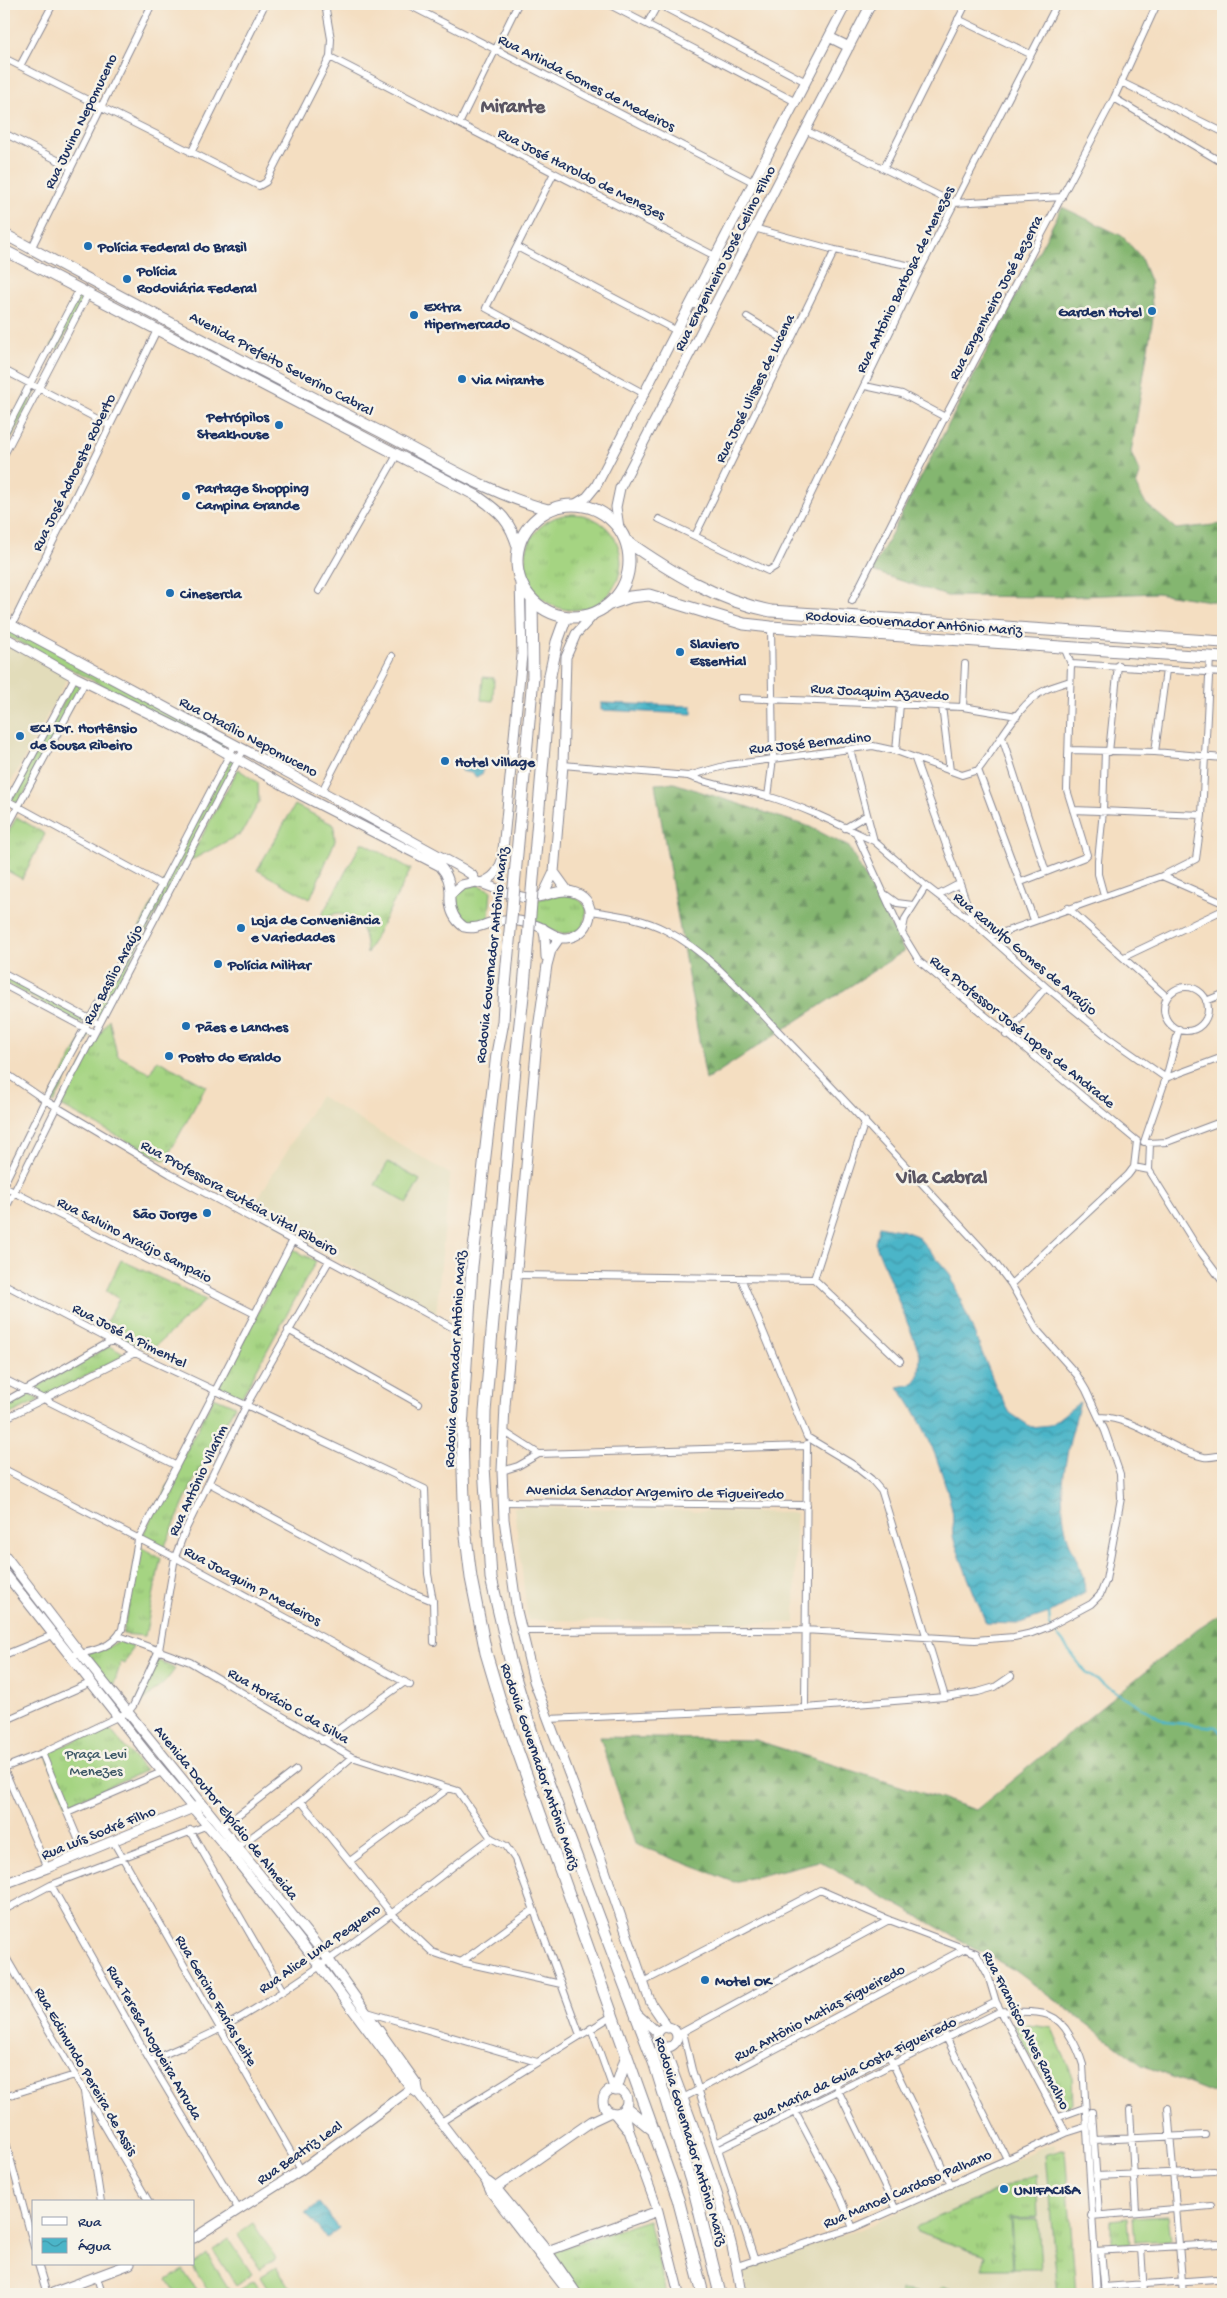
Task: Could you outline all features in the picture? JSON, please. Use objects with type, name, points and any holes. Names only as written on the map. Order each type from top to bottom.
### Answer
[{"type":"highway","points":[[574,505],[591,508],[607,516],[619,528],[626,540],[629,557],[628,575],[621,591],[610,604],[595,613],[581,617],[566,618],[548,612],[532,600],[520,581],[517,564],[518,548],[530,525],[550,510],[574,505]]},
{"type":"highway","name":"Rodovia Governador Antônio Mariz","points":[[626,540],[688,580],[720,597],[771,612],[1223,642]]},
{"type":"highway","name":"Rodovia Governador Antônio Mariz","points":[[610,604],[630,597],[649,595],[744,624],[771,627],[1223,658]]},
{"type":"highway","name":"Rodovia Governador Antônio Mariz","points":[[532,600],[533,677],[503,1022],[497,1054],[472,1266],[462,1430],[465,1528],[486,1653],[503,1710],[559,1861],[678,2199],[703,2294]]},
{"type":"highway","name":"Rodovia Governador Antônio Mariz","points":[[566,618],[557,642],[550,675],[524,987],[484,1412],[484,1466],[491,1578],[511,1664],[543,1769],[655,2065],[710,2246],[720,2294]]},
{"type":"highway","points":[[614,2089],[627,2055]]},
{"type":"highway","points":[[625,2108],[652,2129]]},
{"type":"main road","name":"Avenida Prefeito Severino Cabral","points":[[4,234],[409,448],[505,495],[529,505],[550,510]]},
{"type":"main road","name":"Avenida Prefeito Severino Cabral","points":[[4,250],[477,496],[497,510],[510,526],[518,548]]},
{"type":"street","points":[[20,66],[53,4]]},
{"type":"street","name":"Rua Juvino Nepomuceno","points":[[31,249],[152,4]]},
{"type":"street","points":[[192,153],[265,4]]},
{"type":"street","points":[[4,58],[259,186],[266,182],[330,57],[332,39],[325,4]]},
{"type":"street","name":"Rua Arlinda Gomes de Medeiros","points":[[407,4],[755,183]]},
{"type":"street","points":[[459,124],[518,4]]},
{"type":"street","points":[[608,4],[796,102]]},
{"type":"street","points":[[647,24],[658,4],[806,82]]},
{"type":"street","name":"Rua Engenheiro José Celino Filho","points":[[574,505],[587,497],[596,486],[643,393],[678,331],[715,256],[755,183],[845,4]]},
{"type":"street","name":"Rua Engenheiro José Celino Filho","points":[[619,528],[616,507],[620,488],[871,4]]},
{"type":"street","points":[[884,168],[966,4]]},
{"type":"street","name":"Rua Antônio Barbosa de Menezes","points":[[696,536],[768,571],[776,566],[921,268],[1057,4]]},
{"type":"street","name":"Rua Engenheiro José Bezerra","points":[[852,601],[945,417],[1114,98],[1157,4]]},
{"type":"street","points":[[958,20],[1030,54]]},
{"type":"street","points":[[829,37],[849,47]]},
{"type":"street","name":"Rua José Haroldo de Menezes","points":[[330,57],[715,256]]},
{"type":"street","points":[[1121,82],[1223,132]]},
{"type":"street","points":[[1114,98],[1223,163]]},
{"type":"street","points":[[805,130],[954,203],[1062,197]]},
{"type":"street","points":[[4,133],[71,167]]},
{"type":"street","points":[[554,173],[486,308],[643,393]]},
{"type":"street","points":[[754,228],[835,250],[921,268]]},
{"type":"street","points":[[517,247],[678,331]]},
{"type":"street","name":"Rua José Ulisses de Lucena","points":[[696,536],[835,250]]},
{"type":"street","points":[[4,434],[50,346],[84,292]]},
{"type":"street","points":[[4,455],[59,351],[84,292]]},
{"type":"street","points":[[692,302],[712,310]]},
{"type":"street","points":[[747,317],[790,343]]},
{"type":"street","name":"Rua José Adnoeste Roberto","points":[[8,623],[156,330]]},
{"type":"street","points":[[50,346],[59,351]]},
{"type":"street","points":[[4,370],[109,425]]},
{"type":"street","points":[[865,386],[902,394],[945,417]]},
{"type":"street","points":[[319,591],[397,455]]},
{"type":"street","points":[[659,519],[696,536]]},
{"type":"street","points":[[450,895],[462,885],[493,877],[499,870],[502,860],[522,655],[520,581]]},
{"type":"street","points":[[544,895],[554,872],[563,765],[566,657],[576,634],[595,613]]},
{"type":"street","name":"Rua Otacílio Nepomuceno","points":[[8,623],[322,790],[426,854],[446,874],[450,884],[450,906],[453,916],[464,927],[479,928],[503,919],[534,924],[560,937]]},
{"type":"street","points":[[768,796],[773,758],[771,627]]},
{"type":"street","name":"Rua Otacílio Nepomuceno","points":[[4,637],[75,677],[239,761],[426,854],[463,869],[479,882],[506,894],[532,898],[567,890]]},
{"type":"street","points":[[1021,882],[1085,858],[1087,855],[1067,790],[1071,664],[1064,647]]},
{"type":"street","points":[[322,790],[392,656]]},
{"type":"street","points":[[990,937],[1162,876],[1194,861],[1198,856],[1210,657]]},
{"type":"street","points":[[963,707],[965,664]]},
{"type":"street","points":[[1071,664],[1118,665],[1223,673]]},
{"type":"street","points":[[1104,896],[1098,874],[1107,752],[1118,665]]},
{"type":"street","points":[[1155,752],[1166,670]]},
{"type":"street","points":[[4,808],[75,677]]},
{"type":"street","points":[[1034,920],[978,770],[1017,716],[1035,696],[1044,690],[1070,681]]},
{"type":"street","points":[[4,834],[85,682]]},
{"type":"street","name":"Rua Joaquim Azavedo","points":[[741,698],[963,707],[1017,716]]},
{"type":"street","points":[[896,751],[900,704]]},
{"type":"street","points":[[942,706],[950,771]]},
{"type":"street","points":[[1002,737],[1046,872]]},
{"type":"street","name":"Rua Basílio Araújo","points":[[4,1186],[45,1100],[162,885],[235,744]]},
{"type":"street","name":"Rua José Bernadino","points":[[688,776],[728,765],[873,746],[896,751],[962,775],[978,770]]},
{"type":"street","name":"Rua Basílio Araújo","points":[[4,1212],[94,1033],[244,749]]},
{"type":"street","points":[[850,749],[874,841],[863,848]]},
{"type":"street","points":[[1069,750],[1155,752],[1223,758]]},
{"type":"street","points":[[915,759],[974,923]]},
{"type":"street","points":[[563,765],[688,776]]},
{"type":"street","name":"Rua Ranulfo Gomes de Araújo","points":[[688,776],[707,783],[768,796],[874,841],[926,886],[974,923],[1046,987],[1109,1038],[1166,1078]]},
{"type":"street","points":[[8,801],[162,885]]},
{"type":"street","points":[[1073,810],[1202,814]]},
{"type":"street","points":[[844,828],[867,815]]},
{"type":"street","name":"Rua Professor José Lopes de Andrade","points":[[856,833],[902,933],[919,961],[1137,1141]]},
{"type":"street","points":[[554,872],[567,890],[584,897],[591,911],[588,925],[583,931],[575,936],[560,937],[551,950],[547,965],[538,1029],[503,1431],[502,1502],[512,1580],[534,1681],[600,1856],[651,2004],[653,2018],[662,2031]]},
{"type":"street","points":[[1162,876],[1223,903],[1223,898]]},
{"type":"street","points":[[938,895],[959,884]]},
{"type":"street","points":[[902,933],[905,918],[926,886]]},
{"type":"street","points":[[883,892],[897,904],[913,905]]},
{"type":"street","points":[[1068,908],[1168,997]]},
{"type":"street","points":[[1124,957],[1223,910]]},
{"type":"street","points":[[522,1631],[804,1630],[975,1640],[1023,1635],[1050,1626],[1072,1615],[1091,1604],[1100,1595],[1106,1580],[1114,1541],[1121,1487],[1120,1474],[1099,1417],[1077,1375],[1037,1330],[1011,1284],[865,1121],[712,962],[669,932],[650,923],[628,916],[591,911]]},
{"type":"street","points":[[543,928],[547,965]]},
{"type":"street","points":[[4,974],[99,1024]]},
{"type":"street","points":[[4,985],[94,1033]]},
{"type":"street","points":[[1006,1034],[1046,987]]},
{"type":"street","points":[[1184,987],[1198,990],[1206,1001],[1207,1014],[1199,1026],[1193,1029],[1179,1029],[1169,1022],[1164,1010],[1168,997],[1172,992],[1184,987]]},
{"type":"street","points":[[1206,1001],[1223,994]]},
{"type":"street","points":[[1179,1029],[1147,1142],[1150,1170],[1197,1247],[1223,1282]]},
{"type":"street","points":[[1166,1078],[1223,1057]]},
{"type":"street","name":"Rua Professora Eutécia Vital Ribeiro","points":[[4,1072],[56,1107],[170,1174],[468,1336]]},
{"type":"street","points":[[814,1279],[865,1121]]},
{"type":"street","points":[[1011,1284],[1128,1175],[1134,1167],[1137,1141],[1167,1142],[1223,1121]]},
{"type":"street","points":[[1134,1167],[1150,1170]]},
{"type":"street","name":"Rua Salvino Araújo Sampaio","points":[[4,1186],[255,1314]]},
{"type":"street","name":"Rua Antônio Vilarim","points":[[119,1636],[122,1629],[138,1540],[175,1465],[292,1242]]},
{"type":"street","name":"Rua Antônio Vilarim","points":[[128,1712],[133,1706],[159,1650],[175,1558],[246,1406],[329,1261]]},
{"type":"street","points":[[517,1275],[814,1279],[900,1361]]},
{"type":"street","points":[[742,1278],[807,1437],[804,1708]]},
{"type":"street","name":"Rua José A Pimentel","points":[[4,1284],[135,1353],[425,1489],[428,1574],[433,1601]]},
{"type":"street","points":[[288,1330],[418,1404]]},
{"type":"street","points":[[4,1402],[113,1340]]},
{"type":"street","points":[[4,1419],[135,1353]]},
{"type":"street","points":[[4,1378],[175,1465]]},
{"type":"street","points":[[1099,1417],[1125,1420],[1205,1457],[1223,1455]]},
{"type":"street","points":[[503,1431],[539,1454]]},
{"type":"street","points":[[807,1437],[852,1464],[871,1479],[882,1492],[945,1697]]},
{"type":"street","points":[[502,1471],[518,1466],[539,1454],[807,1446]]},
{"type":"street","name":"Rua Joaquim P Medeiros","points":[[4,1469],[175,1558],[407,1683],[322,1741]]},
{"type":"street","points":[[209,1483],[411,1592],[433,1601],[434,1642]]},
{"type":"street","name":"Avenida Senador Argemiro de Figueiredo","points":[[502,1502],[807,1505]]},
{"type":"street","name":"Avenida Doutor Elpídio de Almeida","points":[[4,1554],[128,1712],[198,1806],[208,1825],[234,1850],[329,1960],[367,2012],[416,2089]]},
{"type":"street","name":"Avenida Doutor Elpídio de Almeida","points":[[4,1572],[162,1772],[221,1828],[234,1850],[320,1966],[486,2181],[577,2294]]},
{"type":"street","points":[[4,1655],[53,1635]]},
{"type":"street","points":[[69,1656],[108,1645],[119,1636]]},
{"type":"street","name":"Rua Horácio C da Silva","points":[[119,1636],[190,1662],[352,1757],[449,1788]]},
{"type":"street","points":[[548,1719],[804,1708],[945,1697],[978,1692],[995,1687],[1011,1676]]},
{"type":"street","points":[[4,1720],[90,1683]]},
{"type":"street","points":[[48,1868],[4,1769],[128,1712]]},
{"type":"street","points":[[42,1752],[84,1853]]},
{"type":"street","points":[[234,1850],[301,1801],[352,1757]]},
{"type":"street","points":[[221,1828],[296,1770]]},
{"type":"street","points":[[67,1813],[162,1772]]},
{"type":"street","points":[[350,1861],[449,1788],[458,1791],[491,1838],[506,1846],[511,1853],[580,2035]]},
{"type":"street","points":[[301,1801],[390,1913],[432,1952],[461,1962],[561,1984]]},
{"type":"street","name":"Rua Luís Sodré Filho","points":[[5,1881],[48,1868],[198,1806]]},
{"type":"street","points":[[4,1910],[51,1885],[190,1830],[208,1825]]},
{"type":"street","points":[[190,1830],[283,1992]]},
{"type":"street","name":"Rua Alice Luna Pequeno","points":[[150,2061],[219,2029],[283,1992],[329,1960],[491,1838]]},
{"type":"street","name":"Rua Gercino Farias Leite","points":[[113,1841],[301,2170]]},
{"type":"street","name":"Rua Teresa Nogueira Arruda","points":[[51,1885],[150,2061],[239,2210]]},
{"type":"street","name":"Rua Francisco Alves Ramalho","points":[[643,1982],[820,1890],[889,1920],[976,1953],[988,1975],[996,2002],[1066,2133]]},
{"type":"street","points":[[461,1962],[533,1910]]},
{"type":"street","points":[[664,2047],[678,2037],[889,1920]]},
{"type":"street","name":"Rua Antônio Matias Figueiredo","points":[[683,2098],[966,1948]]},
{"type":"street","name":"Rua Edimundo Pereira de Assis","points":[[4,1954],[149,2200]]},
{"type":"street","name":"Rua Maria da Guia Costa Figueiredo","points":[[837,2088],[889,2056],[996,2002]]},
{"type":"street","points":[[1001,2011],[1044,2013],[1060,2020],[1081,2059],[1097,2294]]},
{"type":"street","name":"Rua Maria da Guia Costa Figueiredo","points":[[717,2147],[1001,2011]]},
{"type":"street","points":[[367,2012],[537,2062]]},
{"type":"street","points":[[635,2012],[662,2031],[673,2029],[687,2055],[755,2261]]},
{"type":"street","points":[[441,2122],[612,2016]]},
{"type":"street","points":[[592,2028],[614,2089],[625,2094],[627,2100],[625,2108],[629,2131],[658,2211],[679,2294]]},
{"type":"street","points":[[942,2029],[1008,2159]]},
{"type":"street","points":[[662,2031],[658,2041],[664,2047],[670,2063],[723,2215],[737,2266],[741,2294]]},
{"type":"street","points":[[670,2063],[678,2037]]},
{"type":"street","points":[[889,2056],[951,2185]]},
{"type":"street","points":[[5,2094],[76,2075]]},
{"type":"street","points":[[837,2088],[896,2210]]},
{"type":"street","points":[[83,2089],[101,2200]]},
{"type":"street","name":"Rua Beatriz Leal","points":[[195,2237],[301,2170],[416,2089]]},
{"type":"street","points":[[592,2122],[604,2105],[605,2095],[614,2089]]},
{"type":"street","points":[[604,2105],[613,2112],[629,2131]]},
{"type":"street","points":[[494,2190],[592,2122],[625,2108]]},
{"type":"street","points":[[1058,2116],[1084,2108]]},
{"type":"street","points":[[1168,2108],[1183,2294]]},
{"type":"street","points":[[794,2109],[836,2188],[853,2228]]},
{"type":"street","points":[[1130,2110],[1136,2212]]},
{"type":"street","points":[[1092,2112],[1099,2214]]},
{"type":"street","name":"Rua Manoel Cardoso Palhano","points":[[737,2266],[853,2228],[1066,2133],[1085,2128]]},
{"type":"street","points":[[4,2135],[32,2240]]},
{"type":"street","points":[[1094,2140],[1205,2135]]},
{"type":"street","points":[[1096,2176],[1214,2171]]},
{"type":"street","points":[[1092,2216],[1210,2206]]},
{"type":"street","points":[[543,2252],[658,2211]]},
{"type":"street","points":[[1094,2251],[1218,2244]]},
{"type":"street","points":[[1140,2248],[1144,2294]]},
{"type":"street","points":[[1101,2250],[1105,2291],[1143,2284],[1215,2279]]},
{"type":"street","name":"Avenida Doutor Elpídio de Almeida","points":[[543,2252],[570,2294]]},
{"type":"street","points":[[39,2266],[46,2294]]},
{"type":"street","points":[[50,2294],[98,2277],[112,2267]]},
{"type":"street","points":[[98,2277],[102,2294]]},
{"type":"shaded area","name":"ECI Dr. Hortênsio de Sousa Ribeiro","points":[[4,641],[69,676],[4,795]]},
{"type":"shaded area","points":[[320,1096],[450,1174],[436,1315],[251,1210]]},
{"type":"shaded area","points":[[514,1507],[796,1513],[795,1623],[528,1620]]},
{"type":"shaded area","name":"UNIFACISA","points":[[1055,2144],[1067,2294],[745,2294],[743,2267],[859,2230],[1040,2148]]},
{"type":"green space","points":[[1062,207],[1122,236],[1140,256],[1150,281],[1153,318],[1131,453],[1140,474],[1136,486],[1145,503],[1176,529],[1223,524],[1223,603],[1157,593],[1054,597],[947,596],[872,571]]},
{"type":"green space","points":[[80,292],[86,295],[58,349],[51,346]]},
{"type":"green space","points":[[31,385],[37,389],[4,452],[4,436]]},
{"type":"green space","points":[[573,514],[591,518],[607,528],[617,544],[621,562],[617,580],[607,596],[591,606],[573,610],[555,606],[539,596],[529,580],[525,562],[529,544],[539,528],[555,518]]},
{"type":"green space","points":[[4,623],[226,742],[222,748],[4,634]]},
{"type":"green space","points":[[483,677],[494,678],[493,701],[481,700]]},
{"type":"green space","points":[[77,678],[84,682],[19,804],[11,799]]},
{"type":"green space","points":[[230,759],[237,761],[98,1022],[91,1018]]},
{"type":"green space","points":[[238,769],[258,783],[259,802],[242,833],[188,862]]},
{"type":"green space","points":[[674,783],[810,827],[849,847],[904,951],[706,1080],[655,784]]},
{"type":"green space","points":[[295,805],[334,825],[335,841],[310,899],[257,870]]},
{"type":"green space","points":[[17,817],[45,834],[22,879],[4,869],[4,839]]},
{"type":"green space","points":[[362,842],[411,869],[367,953],[365,938],[357,922],[337,913],[319,920]]},
{"type":"green space","points":[[477,885],[491,890],[489,919],[474,926],[459,919],[454,910],[453,900],[462,888]]},
{"type":"green space","points":[[561,894],[577,898],[585,905],[587,909],[583,929],[562,933],[533,920],[536,900]]},
{"type":"green space","points":[[4,976],[84,1019],[82,1024],[4,982]]},
{"type":"green space","points":[[109,1019],[117,1055],[150,1073],[157,1060],[206,1086],[165,1161],[59,1105]]},
{"type":"green space","points":[[86,1030],[91,1033],[54,1103],[49,1100]]},
{"type":"green space","points":[[388,1162],[420,1180],[407,1203],[375,1185]]},
{"type":"green space","points":[[292,1249],[316,1261],[240,1400],[218,1387]]},
{"type":"green space","points":[[121,1260],[206,1300],[150,1351],[102,1329],[119,1299],[106,1291]]},
{"type":"green space","points":[[110,1346],[125,1355],[45,1398],[33,1389]]},
{"type":"green space","points":[[26,1393],[39,1400],[4,1417],[4,1405]]},
{"type":"green space","points":[[214,1397],[235,1406],[194,1480],[164,1548],[142,1536]]},
{"type":"green space","points":[[138,1546],[161,1558],[145,1636],[123,1634]]},
{"type":"green space","points":[[1223,1612],[1223,2097],[1142,2065],[1016,1971],[819,1861],[734,1882],[635,1844],[600,1737],[755,1740],[976,1810],[1197,1629]]},
{"type":"green space","points":[[119,1641],[133,1646],[125,1664],[121,1662],[112,1690],[83,1654],[105,1649]]},
{"type":"green space","points":[[157,1660],[175,1669],[166,1681],[139,1705],[136,1703]]},
{"type":"green space","name":"Praça Levi Menezes","points":[[107,1726],[145,1771],[66,1805],[46,1754]]},
{"type":"green space","points":[[1013,2023],[1052,2028],[1072,2075],[1073,2104],[1060,2108]]},
{"type":"green space","points":[[1065,2149],[1076,2294],[1058,2294],[1045,2155]]},
{"type":"green space","points":[[1036,2173],[1038,2217],[1010,2218],[1013,2269],[982,2269],[986,2256],[917,2232],[916,2227]]},
{"type":"green space","points":[[1168,2216],[1171,2240],[1135,2242],[1133,2218]]},
{"type":"green space","points":[[1128,2218],[1130,2243],[1111,2244],[1111,2220]]},
{"type":"green space","points":[[1011,2219],[1038,2219],[1041,2269],[1014,2269]]},
{"type":"green space","points":[[649,2220],[666,2294],[581,2294],[550,2252]]},
{"type":"green space","points":[[253,2223],[276,2258],[260,2269],[237,2234]]},
{"type":"green space","points":[[229,2239],[252,2274],[236,2285],[213,2250]]},
{"type":"green space","points":[[207,2254],[229,2289],[221,2294],[210,2294],[192,2266],[195,2266],[195,2263]]},
{"type":"green space","points":[[276,2267],[294,2294],[271,2294],[260,2277]]},
{"type":"green space","points":[[183,2270],[199,2294],[176,2294],[167,2280]]},
{"type":"green space","points":[[254,2281],[263,2294],[240,2294],[238,2291]]},
{"type":"green space","points":[[943,2286],[958,2292],[957,2294],[935,2294]]},
{"type":"green space","points":[[900,2290],[935,2294],[901,2294]]},
{"type":"water","points":[[601,703],[692,706],[692,714],[601,710]]},
{"type":"water","points":[[469,762],[473,768],[482,768],[483,773],[476,777],[471,773],[461,771],[462,765]]},
{"type":"water","points":[[879,1226],[904,1231],[917,1236],[950,1274],[996,1387],[1010,1413],[1031,1427],[1050,1425],[1080,1402],[1065,1466],[1062,1498],[1066,1531],[1083,1577],[1085,1593],[1049,1613],[1017,1624],[986,1623],[954,1540],[952,1510],[938,1462],[916,1414],[898,1387],[913,1384],[919,1376],[920,1354],[875,1243]]},
{"type":"water","points":[[319,2203],[339,2228],[326,2238],[306,2213]]},
{"type":"waterway","points":[[1049,1613],[1050,1626],[1087,1674],[1166,1722],[1216,1727],[1223,1735]]},
{"type":"place","name":"Polícia Federal do Brasil","points":[[88,246]]},
{"type":"place","name":"Polícia Rodoviária Federal","points":[[127,279]]},
{"type":"place","name":"Garden Hotel","points":[[1152,311]]},
{"type":"place","name":"Extra Hipermercado","points":[[414,315]]},
{"type":"place","name":"Via Mirante","points":[[462,379]]},
{"type":"place","name":"Petrópilos Steakhouse","points":[[279,425]]},
{"type":"place","name":"Partage Shopping Campina Grande","points":[[186,496]]},
{"type":"place","name":"Cinesercla","points":[[170,593]]},
{"type":"place","name":"Slaviero Essential","points":[[680,652]]},
{"type":"place","name":"ECI Dr. Hortênsio de Sousa Ribeiro","points":[[20,736]]},
{"type":"place","name":"Hotel Village","points":[[445,761]]},
{"type":"place","name":"Loja de Conveniência e Variedades","points":[[241,928]]},
{"type":"place","name":"Polícia Militar","points":[[218,964]]},
{"type":"place","name":"Pães e Lanches","points":[[186,1026]]},
{"type":"place","name":"Posto do Eraldo","points":[[169,1056]]},
{"type":"place","name":"São Jorge","points":[[207,1213]]},
{"type":"place","name":"Motel OK","points":[[705,1980]]},
{"type":"place","name":"UNIFACISA","points":[[1004,2189]]},
{"type":"district","name":"Mirante","points":[[513,105]]},
{"type":"district","name":"Vila Cabral","points":[[942,1176]]}]
